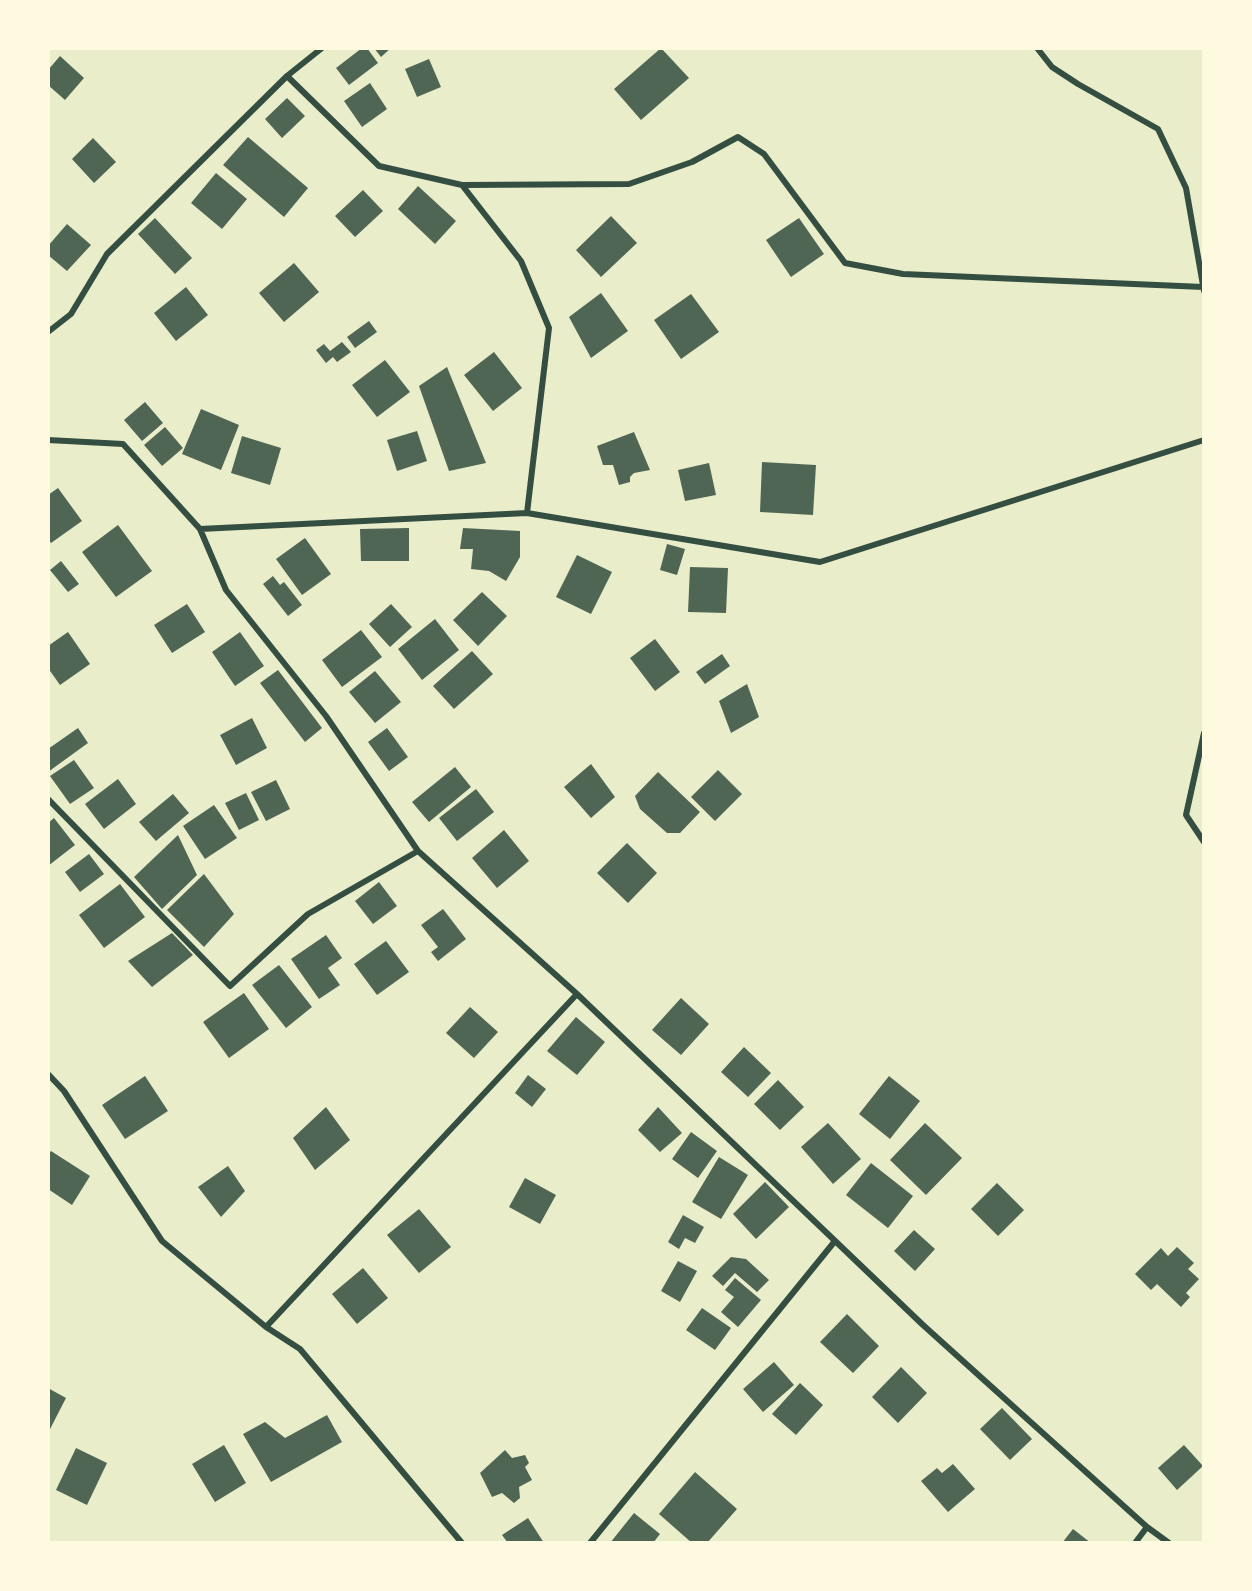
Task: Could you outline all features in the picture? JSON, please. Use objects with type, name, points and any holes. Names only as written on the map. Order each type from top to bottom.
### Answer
[{"type":"street","points":[[48,332],[71,314],[107,254],[287,76],[322,48]]},
{"type":"street","points":[[287,76],[379,166],[462,185],[629,184],[692,162],[738,137],[764,153],[845,263],[903,274],[1203,289],[1186,188],[1158,129],[1078,84],[1052,66],[1037,48]]},
{"type":"street","points":[[462,185],[521,261],[549,328],[527,513]]},
{"type":"street","points":[[48,440],[123,444],[200,529],[226,590],[326,717],[418,851],[577,994],[923,1325],[1147,1527],[1169,1543]]},
{"type":"street","points":[[200,529],[527,513],[820,562],[1204,440]]},
{"type":"street","points":[[1204,733],[1186,815],[1204,842]]},
{"type":"street","points":[[48,799],[230,986],[308,915],[418,851]]},
{"type":"street","points":[[266,1327],[577,994]]},
{"type":"street","points":[[48,1074],[64,1091],[162,1241],[266,1327],[300,1349],[462,1543]]},
{"type":"street","points":[[590,1543],[835,1241]]},
{"type":"street","points":[[1135,1543],[1147,1527]]},
{"type":"building","points":[[362,48],[367,48],[378,63],[349,85],[336,68]]},
{"type":"building","points":[[374,48],[391,48],[381,57]]},
{"type":"building","points":[[661,48],[689,78],[641,120],[614,89]]},
{"type":"building","points":[[60,56],[84,78],[65,100],[48,85],[48,70]]},
{"type":"building","points":[[429,59],[441,87],[417,97],[405,69]]},
{"type":"building","points":[[370,83],[387,109],[362,127],[344,101]]},
{"type":"building","points":[[287,98],[305,116],[282,138],[265,119]]},
{"type":"building","points":[[248,137],[308,188],[284,217],[223,165]]},
{"type":"building","points":[[93,138],[116,162],[94,183],[72,159]]},
{"type":"building","points":[[216,173],[247,199],[222,229],[191,203]]},
{"type":"building","points":[[418,186],[456,221],[435,244],[398,209]]},
{"type":"building","points":[[363,190],[383,211],[355,237],[335,216]]},
{"type":"building","points":[[611,216],[637,243],[601,277],[576,250]]},
{"type":"building","points":[[155,218],[192,258],[175,274],[138,234]]},
{"type":"building","points":[[799,218],[824,254],[791,277],[766,240]]},
{"type":"building","points":[[67,224],[91,245],[67,271],[48,255],[48,246]]},
{"type":"building","points":[[294,263],[319,292],[284,322],[259,293]]},
{"type":"building","points":[[186,287],[208,315],[176,341],[154,313]]},
{"type":"building","points":[[601,293],[628,331],[591,358],[569,317]]},
{"type":"building","points":[[691,294],[719,332],[681,359],[654,320]]},
{"type":"building","points":[[369,321],[377,332],[355,348],[347,337]]},
{"type":"building","points":[[342,342],[351,352],[337,362],[333,357],[326,363],[316,350],[324,344],[330,351]]},
{"type":"building","points":[[494,352],[522,388],[493,411],[464,375]]},
{"type":"building","points":[[385,360],[410,392],[377,417],[352,385]]},
{"type":"building","points":[[447,367],[486,463],[449,471],[419,386]]},
{"type":"building","points":[[145,402],[163,423],[142,441],[124,420]]},
{"type":"building","points":[[201,409],[239,425],[221,470],[182,454]]},
{"type":"building","points":[[165,427],[183,448],[162,466],[144,445]]},
{"type":"building","points":[[417,431],[427,461],[397,471],[387,440]]},
{"type":"building","points":[[634,432],[650,470],[634,473],[630,477],[630,482],[619,485],[613,465],[603,465],[597,446]]},
{"type":"building","points":[[242,436],[281,448],[270,485],[231,473]]},
{"type":"building","points":[[762,462],[816,465],[813,515],[760,512]]},
{"type":"building","points":[[709,463],[716,495],[685,501],[678,470]]},
{"type":"building","points":[[58,488],[82,521],[51,543],[48,539],[48,495]]},
{"type":"building","points":[[118,525],[152,571],[116,597],[82,552]]},
{"type":"building","points":[[409,528],[409,561],[361,561],[360,529]]},
{"type":"building","points":[[463,528],[520,531],[520,557],[506,581],[489,571],[471,569],[473,549],[460,549]]},
{"type":"building","points":[[305,538],[331,574],[302,595],[276,559]]},
{"type":"building","points":[[667,544],[685,549],[677,575],[660,570]]},
{"type":"building","points":[[577,555],[612,572],[591,614],[556,597]]},
{"type":"building","points":[[61,561],[79,584],[68,592],[50,570]]},
{"type":"building","points":[[690,567],[728,568],[726,613],[688,612]]},
{"type":"building","points":[[273,576],[280,585],[284,582],[302,605],[288,616],[263,584]]},
{"type":"building","points":[[482,592],[507,616],[478,646],[453,620]]},
{"type":"building","points":[[187,604],[205,632],[172,653],[154,625]]},
{"type":"building","points":[[391,604],[412,627],[390,647],[369,624]]},
{"type":"building","points":[[435,619],[459,650],[422,680],[398,649]]},
{"type":"building","points":[[361,630],[382,657],[342,687],[322,660]]},
{"type":"building","points":[[68,632],[90,664],[60,685],[48,668],[48,646]]},
{"type":"building","points":[[240,632],[264,666],[235,686],[212,652]]},
{"type":"building","points":[[655,639],[680,672],[655,691],[630,658]]},
{"type":"building","points":[[472,651],[493,674],[454,709],[433,686]]},
{"type":"building","points":[[722,654],[730,666],[705,684],[696,672]]},
{"type":"building","points":[[278,670],[322,728],[305,742],[260,683]]},
{"type":"building","points":[[375,671],[401,702],[375,723],[349,692]]},
{"type":"building","points":[[747,684],[759,717],[731,733],[719,701]]},
{"type":"building","points":[[252,718],[267,748],[236,765],[220,735]]},
{"type":"building","points":[[78,728],[88,743],[48,772],[48,749]]},
{"type":"building","points":[[387,728],[408,757],[389,771],[368,742]]},
{"type":"building","points":[[74,760],[94,788],[70,804],[50,776]]},
{"type":"building","points":[[591,764],[615,797],[591,818],[564,787]]},
{"type":"building","points":[[455,767],[471,787],[429,822],[412,802]]},
{"type":"building","points":[[718,770],[742,794],[715,821],[691,797]]},
{"type":"building","points":[[658,772],[700,812],[680,833],[667,833],[640,809],[635,796]]},
{"type":"building","points":[[118,779],[136,804],[104,829],[85,804]]},
{"type":"building","points":[[276,780],[290,809],[266,821],[251,792]]},
{"type":"building","points":[[476,789],[494,812],[457,841],[439,818]]},
{"type":"building","points":[[246,793],[259,820],[239,830],[225,803]]},
{"type":"building","points":[[173,794],[189,813],[156,841],[139,822]]},
{"type":"building","points":[[214,805],[237,838],[205,859],[183,826]]},
{"type":"building","points":[[54,818],[75,845],[48,866],[48,823]]},
{"type":"building","points":[[504,830],[529,861],[497,888],[472,858]]},
{"type":"building","points":[[178,835],[197,875],[162,909],[134,877]]},
{"type":"building","points":[[627,843],[657,873],[628,903],[597,873]]},
{"type":"building","points":[[89,854],[104,874],[80,892],[65,872]]},
{"type":"building","points":[[204,874],[234,914],[204,947],[167,910]]},
{"type":"building","points":[[379,882],[397,906],[373,924],[355,901]]},
{"type":"building","points":[[120,884],[145,917],[104,948],[79,915]]},
{"type":"building","points":[[443,909],[466,939],[438,961],[431,952],[438,947],[421,925]]},
{"type":"building","points":[[172,933],[193,955],[152,987],[128,961]]},
{"type":"building","points":[[326,935],[342,958],[328,968],[340,985],[319,999],[291,959]]},
{"type":"building","points":[[386,941],[409,972],[377,995],[354,964]]},
{"type":"building","points":[[279,965],[312,1007],[286,1028],[252,985]]},
{"type":"building","points":[[244,993],[269,1029],[229,1058],[203,1022]]},
{"type":"building","points":[[681,998],[709,1024],[681,1055],[652,1030]]},
{"type":"building","points":[[470,1007],[498,1032],[474,1058],[446,1033]]},
{"type":"building","points":[[576,1017],[605,1042],[577,1075],[547,1051]]},
{"type":"building","points":[[744,1047],[771,1073],[748,1097],[721,1072]]},
{"type":"building","points":[[528,1075],[546,1089],[532,1107],[515,1093]]},
{"type":"building","points":[[145,1076],[168,1111],[125,1139],[102,1105]]},
{"type":"building","points":[[889,1076],[920,1101],[890,1139],[859,1114]]},
{"type":"building","points":[[778,1080],[804,1107],[780,1130],[754,1104]]},
{"type":"building","points":[[326,1107],[350,1140],[315,1170],[293,1138]]},
{"type":"building","points":[[658,1107],[682,1133],[660,1152],[638,1130]]},
{"type":"building","points":[[828,1123],[861,1159],[833,1184],[801,1147]]},
{"type":"building","points":[[925,1123],[962,1158],[926,1195],[890,1160]]},
{"type":"building","points":[[691,1132],[717,1151],[698,1178],[672,1159]]},
{"type":"building","points":[[51,1151],[90,1176],[72,1205],[48,1189],[48,1155]]},
{"type":"building","points":[[719,1157],[748,1175],[721,1219],[692,1202]]},
{"type":"building","points":[[871,1163],[913,1196],[888,1228],[846,1195]]},
{"type":"building","points":[[228,1166],[245,1191],[221,1217],[198,1187]]},
{"type":"building","points":[[525,1178],[556,1195],[540,1224],[509,1207]]},
{"type":"building","points":[[765,1182],[789,1207],[756,1239],[733,1214]]},
{"type":"building","points":[[997,1183],[1024,1210],[998,1236],[971,1209]]},
{"type":"building","points":[[419,1209],[451,1247],[419,1273],[387,1235]]},
{"type":"building","points":[[683,1215],[704,1227],[695,1243],[685,1238],[679,1249],[668,1242]]},
{"type":"building","points":[[914,1230],[935,1249],[915,1271],[894,1251]]},
{"type":"building","points":[[1177,1247],[1194,1263],[1188,1269],[1199,1279],[1186,1293],[1190,1297],[1181,1307],[1157,1284],[1151,1290],[1135,1274],[1161,1248],[1168,1256]]},
{"type":"building","points":[[731,1257],[746,1259],[769,1280],[757,1292],[735,1273],[723,1286],[712,1276]]},
{"type":"building","points":[[678,1261],[697,1271],[680,1302],[661,1291]]},
{"type":"building","points":[[363,1268],[388,1298],[357,1324],[332,1294]]},
{"type":"building","points":[[735,1278],[761,1300],[738,1327],[721,1312],[734,1297],[725,1290]]},
{"type":"building","points":[[702,1308],[731,1328],[715,1350],[686,1330]]},
{"type":"building","points":[[847,1314],[879,1346],[853,1373],[820,1342]]},
{"type":"building","points":[[774,1362],[794,1385],[763,1412],[743,1389]]},
{"type":"building","points":[[901,1367],[927,1393],[898,1423],[872,1397]]},
{"type":"building","points":[[800,1383],[823,1405],[796,1435],[772,1414]]},
{"type":"building","points":[[48,1388],[66,1398],[48,1433]]},
{"type":"building","points":[[1002,1408],[1032,1439],[1010,1460],[980,1429]]},
{"type":"building","points":[[327,1415],[342,1442],[271,1482],[243,1434],[265,1422],[285,1438]]},
{"type":"building","points":[[224,1445],[246,1483],[215,1502],[192,1464]]},
{"type":"building","points":[[1184,1445],[1203,1466],[1177,1490],[1158,1468]]},
{"type":"building","points":[[76,1448],[107,1463],[87,1505],[56,1490]]},
{"type":"building","points":[[505,1450],[512,1458],[525,1455],[529,1463],[525,1467],[532,1480],[519,1487],[520,1498],[514,1503],[502,1493],[492,1497],[480,1473]]},
{"type":"building","points":[[953,1464],[975,1489],[948,1512],[921,1481],[937,1468],[942,1473]]},
{"type":"building","points":[[695,1472],[737,1509],[707,1543],[692,1543],[659,1514]]},
{"type":"building","points":[[634,1513],[660,1534],[653,1543],[610,1543]]},
{"type":"building","points":[[528,1518],[544,1543],[508,1543],[502,1535]]},
{"type":"building","points":[[1073,1529],[1091,1543],[1062,1543]]}]
